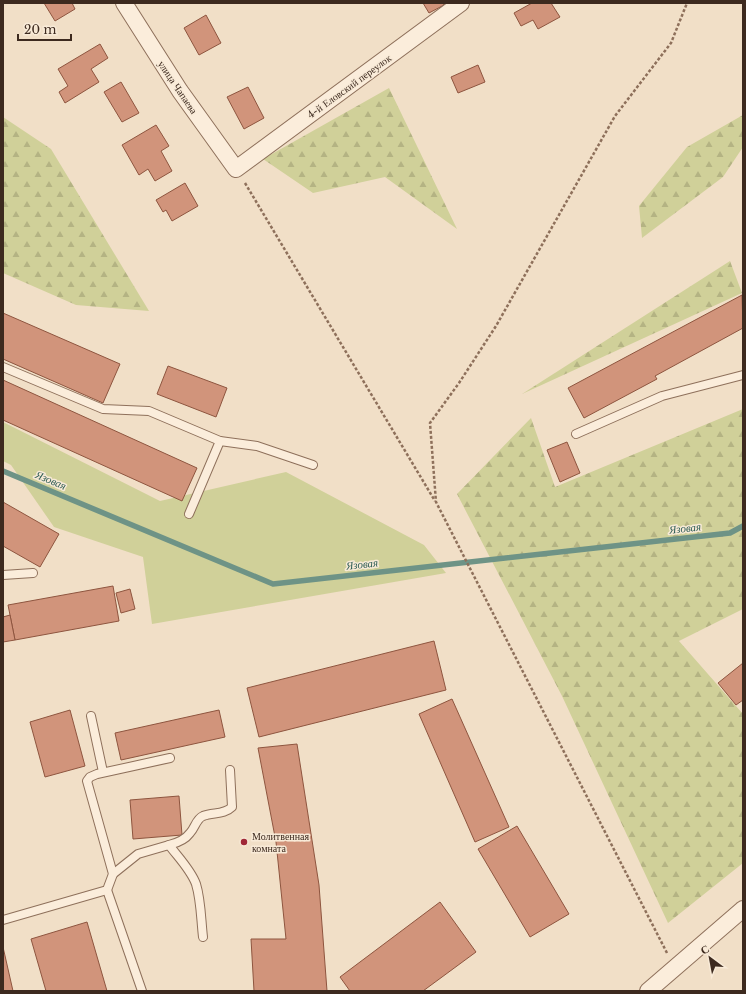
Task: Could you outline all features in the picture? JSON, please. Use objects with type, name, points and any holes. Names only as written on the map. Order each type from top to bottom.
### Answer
[{"type":"street","name":"улица Чапаева","points":[[124,3],[180,91],[236,169]]},
{"type":"street","name":"4-й Еловский переулок","points":[[236,169],[461,3]]},
{"type":"street","points":[[648,991],[743,908]]},
{"type":"lane","points":[[3,368],[103,410],[149,411],[220,441],[257,446],[313,465]]},
{"type":"lane","points":[[576,434],[662,396],[743,375]]},
{"type":"lane","points":[[189,514],[220,441]]},
{"type":"lane","points":[[3,575],[33,573]]},
{"type":"lane","points":[[91,716],[103,772]]},
{"type":"lane","points":[[142,991],[107,890],[112,874],[87,781],[90,777],[103,772],[170,758]]},
{"type":"lane","points":[[112,874],[138,854],[185,839],[191,833],[199,818],[225,812],[232,807],[230,770]]},
{"type":"lane","points":[[169,845],[190,872],[195,883],[198,894],[203,937]]},
{"type":"lane","points":[[3,920],[107,890]]},
{"type":"path","points":[[436,502],[430,423],[459,383],[496,326],[615,116],[671,44],[687,3]]},
{"type":"path","points":[[236,169],[436,502],[675,968]]},
{"type":"green space","points":[[389,88],[457,229],[385,177],[313,193],[263,159]]},
{"type":"green space","points":[[743,115],[743,147],[723,177],[642,238],[639,206],[687,147]]},
{"type":"green space","points":[[3,117],[51,149],[149,311],[76,305],[3,273]]},
{"type":"green space","points":[[730,261],[742,293],[522,394]]},
{"type":"green space","points":[[743,409],[743,609],[679,641],[743,714],[743,863],[668,923],[562,696],[457,494],[531,418],[555,487]]},
{"type":"green space","points":[[3,422],[160,501],[286,472],[424,545],[446,573],[152,624],[143,557],[54,527],[11,465],[3,461]]},
{"type":"building","points":[[44,3],[72,3],[75,9],[55,21]]},
{"type":"building","points":[[423,3],[443,3],[444,5],[429,13]]},
{"type":"building","points":[[532,3],[551,3],[560,17],[538,29],[533,20],[521,26],[514,13]]},
{"type":"building","points":[[206,15],[221,43],[199,55],[184,28]]},
{"type":"building","points":[[100,44],[108,58],[91,69],[99,82],[65,103],[59,92],[68,86],[58,69]]},
{"type":"building","points":[[478,65],[485,82],[458,93],[451,77]]},
{"type":"building","points":[[121,82],[139,113],[122,122],[104,92]]},
{"type":"building","points":[[248,87],[264,118],[244,129],[227,97]]},
{"type":"building","points":[[156,125],[169,146],[161,151],[172,171],[155,181],[148,169],[139,175],[122,145]]},
{"type":"building","points":[[185,183],[198,206],[172,221],[166,210],[163,212],[156,200]]},
{"type":"building","points":[[742,295],[743,328],[655,376],[657,379],[584,418],[568,388]]},
{"type":"building","points":[[3,313],[120,364],[103,403],[3,359]]},
{"type":"building","points":[[168,366],[227,388],[216,417],[157,394]]},
{"type":"building","points":[[3,380],[197,468],[182,501],[3,420]]},
{"type":"building","points":[[567,442],[580,473],[560,482],[547,450]]},
{"type":"building","points":[[3,502],[59,534],[40,567],[3,546]]},
{"type":"building","points":[[113,586],[119,621],[15,640],[8,605]]},
{"type":"building","points":[[130,589],[135,609],[121,613],[116,593]]},
{"type":"building","points":[[10,615],[15,640],[3,642],[3,617]]},
{"type":"building","points":[[434,641],[446,690],[259,737],[247,688]]},
{"type":"building","points":[[743,663],[743,700],[736,705],[718,683]]},
{"type":"building","points":[[452,699],[509,827],[475,842],[419,714]]},
{"type":"building","points":[[70,710],[85,766],[45,777],[30,722]]},
{"type":"building","points":[[219,710],[225,737],[121,760],[115,733]]},
{"type":"building","points":[[297,744],[319,885],[327,991],[254,991],[251,939],[286,939],[276,842],[258,748]]},
{"type":"building","points":[[179,796],[182,835],[133,839],[130,800]]},
{"type":"building","points":[[517,826],[569,914],[530,937],[478,849]]},
{"type":"building","points":[[440,902],[476,952],[423,991],[350,991],[340,977]]},
{"type":"building","points":[[87,922],[107,991],[46,991],[31,939]]},
{"type":"building","points":[[3,947],[13,991],[3,991]]},
{"type":"waterway","name":"Язовая","points":[[3,471],[273,584],[730,533],[743,526]]},
{"type":"place","name":"Молитвенная комната","points":[[244,842]]}]
